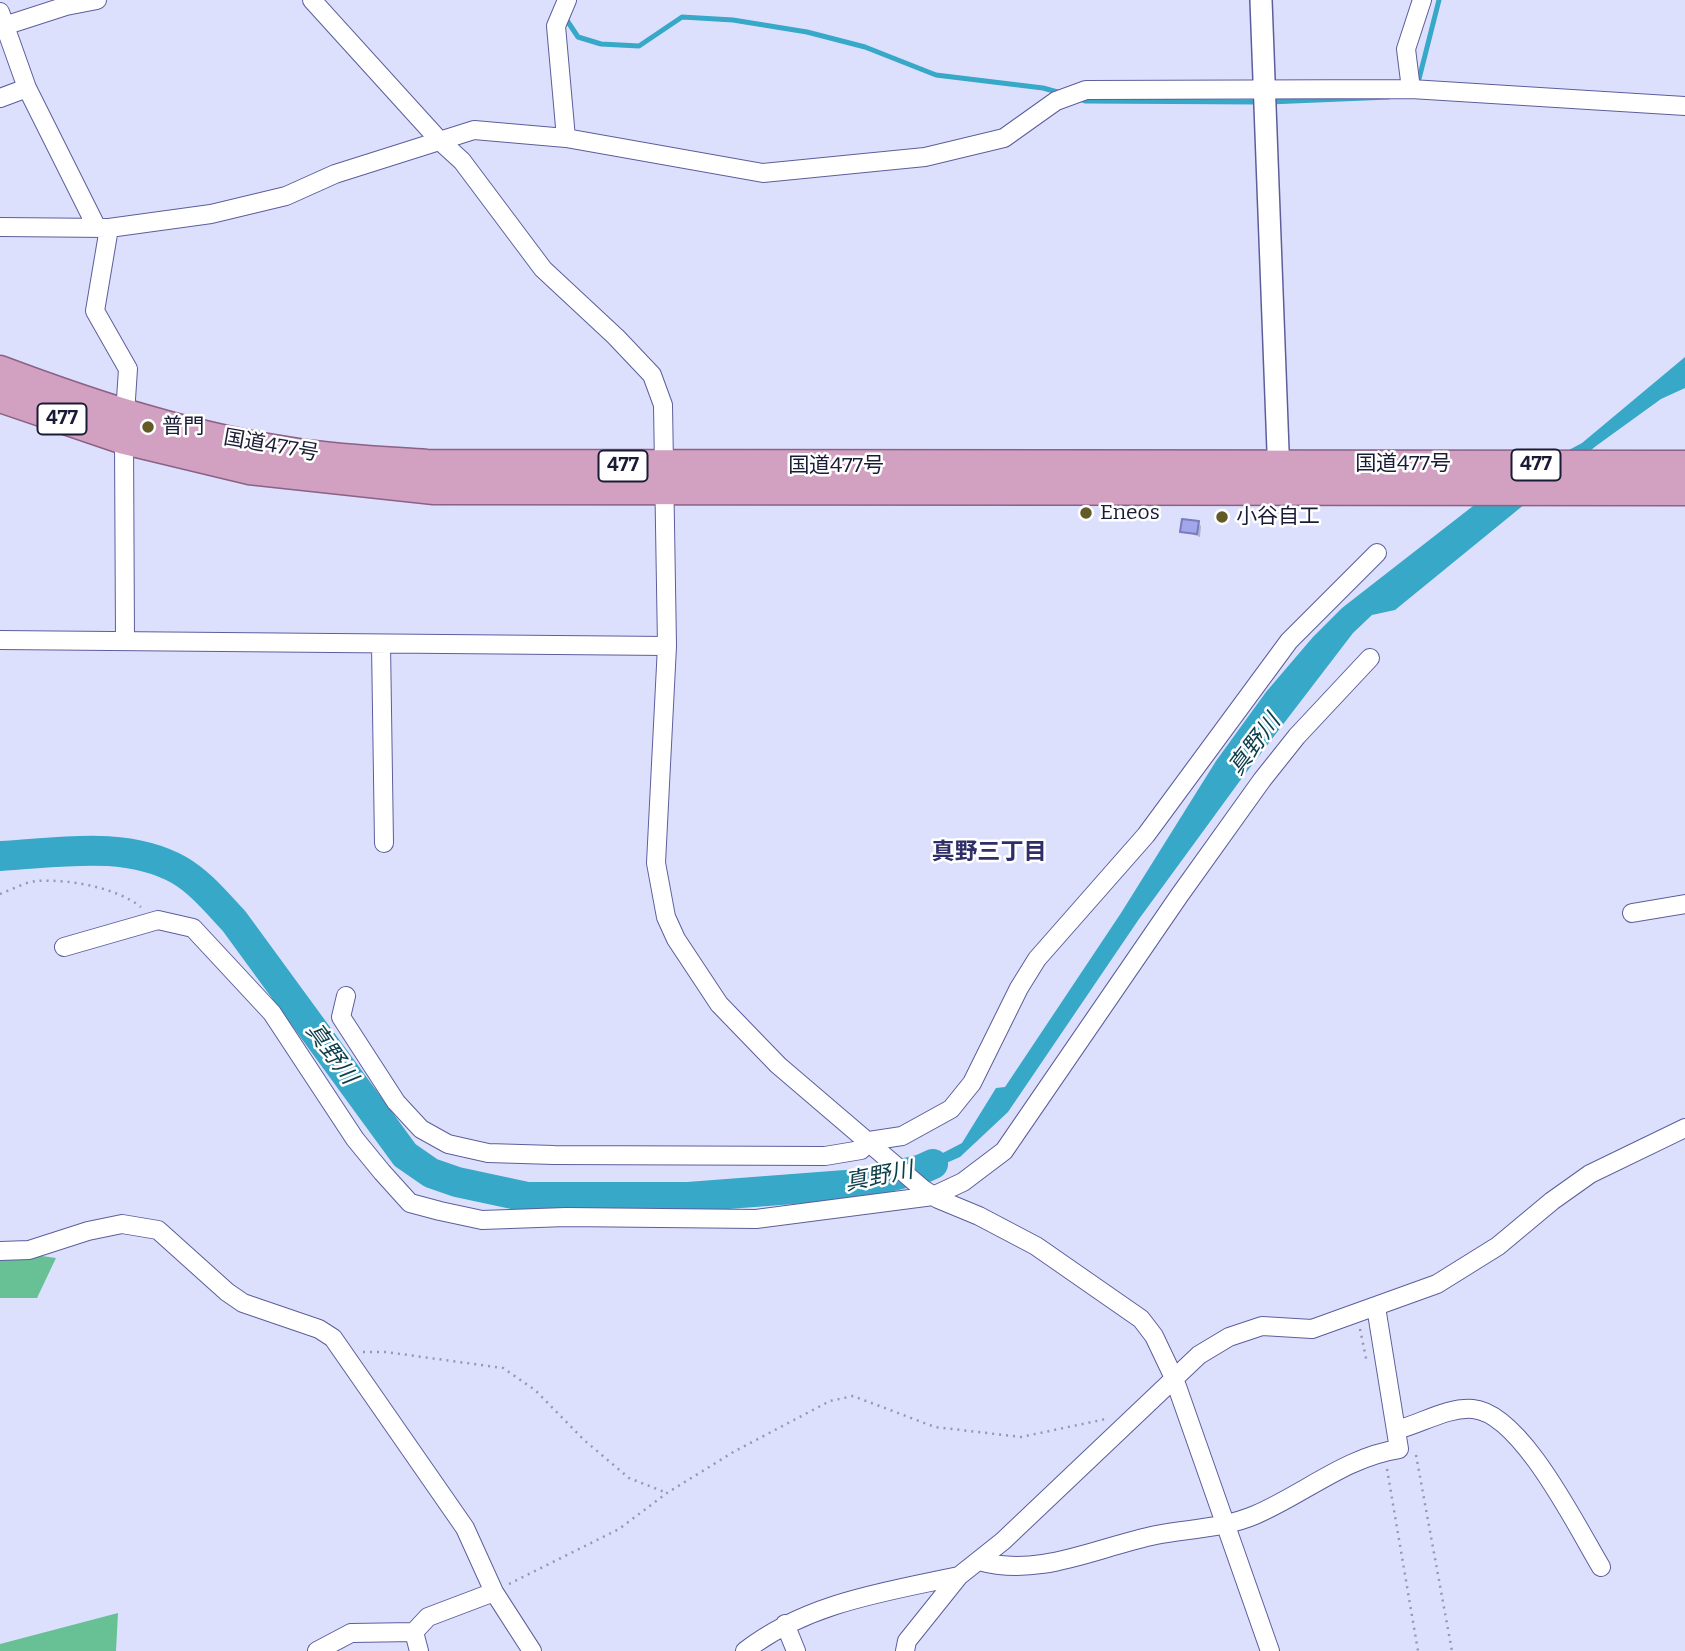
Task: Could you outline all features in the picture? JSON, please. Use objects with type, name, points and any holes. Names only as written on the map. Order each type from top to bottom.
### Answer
[{"type":"highway","name":"国道477号","points":[[0,370],[125,427]]},
{"type":"highway","name":"国道477号","points":[[0,398],[125,427],[345,459],[664,479],[1280,477],[1443,464],[1685,465]]},
{"type":"highway","name":"国道477号","points":[[1280,477],[1428,492],[1685,491]]},
{"type":"street","points":[[97,0],[2,19],[27,88],[102,227],[95,311],[128,369],[125,427],[125,640]]},
{"type":"street","points":[[312,0],[439,140],[462,161],[543,269],[616,337],[652,376],[663,405],[667,646],[656,863],[666,917],[719,1004],[778,1065],[928,1192],[1036,1246],[1141,1319],[1154,1336],[1174,1378],[1270,1651]]},
{"type":"street","points":[[566,138],[556,26],[567,0]]},
{"type":"street","points":[[1261,0],[1280,477]]},
{"type":"street","points":[[1411,89],[1406,49],[1422,0]]},
{"type":"street","points":[[0,98],[27,88]]},
{"type":"street","points":[[0,227],[102,227],[211,214],[286,196],[335,174],[474,130],[566,138],[763,173],[925,157],[1004,138],[1056,101],[1086,90],[1411,89],[1685,106]]},
{"type":"street","points":[[346,996],[341,1017],[396,1101],[421,1129],[448,1144],[488,1153],[554,1156],[825,1156],[861,1150],[902,1136],[951,1109],[972,1083],[1019,988],[1038,958],[1146,835],[1289,641],[1377,553]]},
{"type":"street","points":[[0,640],[667,646]]},
{"type":"street","points":[[382,644],[384,843]]},
{"type":"street","points":[[64,947],[158,920],[193,928],[272,1013],[355,1139],[410,1203],[482,1220],[566,1217],[756,1219],[928,1192],[963,1182],[1004,1151],[1262,780],[1297,736],[1370,658]]},
{"type":"street","points":[[1632,913],[1685,904]]},
{"type":"street","points":[[905,1651],[907,1641],[959,1576],[979,1561],[1139,1408],[1199,1355],[1229,1336],[1262,1326],[1312,1329],[1437,1284],[1467,1268],[1590,1174],[1685,1128]]},
{"type":"street","points":[[0,1251],[29,1250],[88,1231],[122,1224],[158,1230],[243,1303],[319,1329],[333,1338],[430,1482],[465,1528],[494,1592],[532,1651]]},
{"type":"street","points":[[979,1561],[997,1566],[1068,1560],[1152,1536],[1253,1516],[1370,1454],[1399,1448],[1403,1428],[1376,1307]]},
{"type":"street","points":[[1403,1428],[1450,1411],[1474,1409],[1497,1418],[1530,1449],[1601,1567]]},
{"type":"street","points":[[745,1651],[785,1624],[821,1609],[959,1576]]},
{"type":"street","points":[[317,1651],[351,1633],[414,1632],[428,1617],[494,1592]]},
{"type":"street","points":[[785,1624],[796,1651]]},
{"type":"street","points":[[414,1632],[419,1651]]},
{"type":"path","points":[[0,894],[34,881],[76,883],[131,900],[158,920]]},
{"type":"path","points":[[1357,1315],[1368,1372]]},
{"type":"path","points":[[344,1352],[386,1352],[503,1367],[535,1390],[584,1440],[629,1478],[667,1493]]},
{"type":"path","points":[[494,1592],[619,1529],[667,1493],[735,1451],[830,1401],[853,1396],[935,1427],[1021,1437],[1087,1426],[1139,1408]]},
{"type":"path","points":[[1403,1428],[1452,1651]]},
{"type":"path","points":[[1384,1451],[1418,1651]]},
{"type":"green space","points":[[0,1250],[56,1258],[37,1298],[0,1298]]},
{"type":"green space","points":[[118,1613],[116,1651],[0,1651],[0,1644]]},
{"type":"water","points":[[1685,357],[1685,388],[1661,399],[1596,446],[1395,610],[1372,615],[1353,633],[1139,919],[1008,1112],[960,1157],[921,1174],[914,1168],[962,1143],[996,1088],[1005,1087],[1121,913],[1216,761],[1266,692],[1313,637],[1342,608],[1491,492],[1582,443]]},
{"type":"building","points":[[1182,519],[1199,521],[1197,534],[1180,532]]},
{"type":"waterway","points":[[1414,84],[1419,79],[1439,0]]},
{"type":"waterway","points":[[564,16],[578,37],[601,44],[639,46],[682,17],[733,20],[807,32],[865,47],[936,75],[1043,88],[1061,93]]},
{"type":"waterway","points":[[1269,102],[1389,97]]},
{"type":"waterway","points":[[1077,98],[1085,101],[1259,102]]},
{"type":"waterway","name":"真野川","points":[[0,856],[68,851],[114,852],[158,861],[187,875],[234,921],[405,1155],[431,1173],[457,1182],[527,1197],[688,1197],[859,1184],[933,1164]]},
{"type":"place","name":"普門","points":[[148,427]]},
{"type":"place","name":"Eneos","points":[[1086,513]]},
{"type":"place","name":"小谷自工","points":[[1222,517]]},
{"type":"district","name":"真野三丁目","points":[[989,853]]}]
